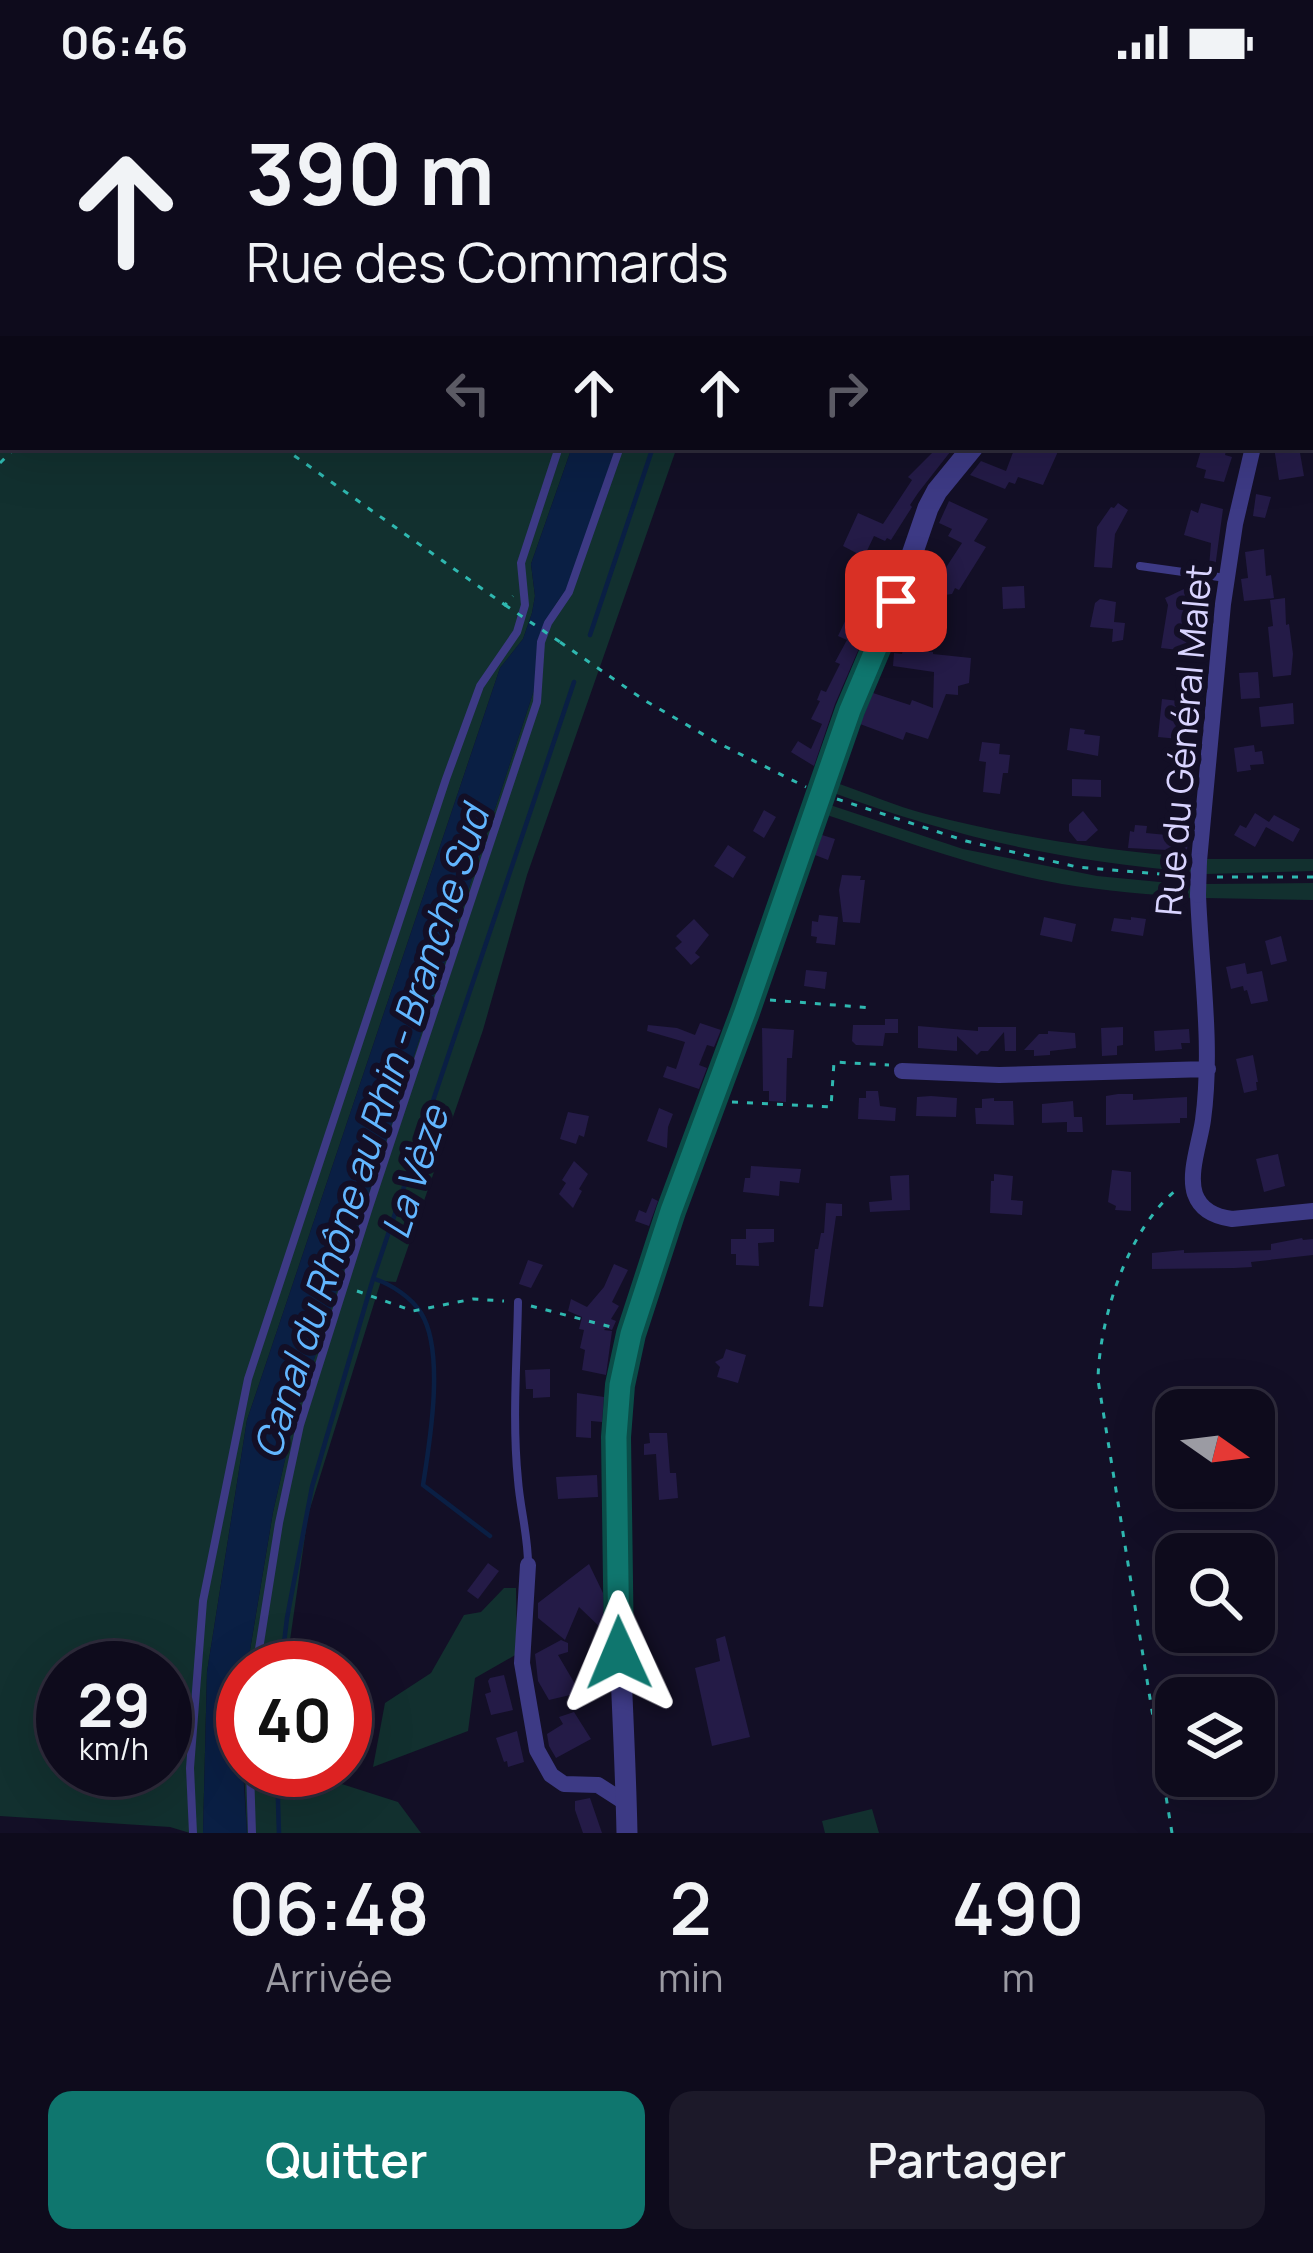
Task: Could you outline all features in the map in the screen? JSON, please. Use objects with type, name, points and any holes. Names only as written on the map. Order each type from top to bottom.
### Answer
[{"type":"street","points":[[626,1833],[616,1437],[620,1385],[632,1332],[850,710],[896,601],[928,508],[971,450]]},
{"type":"street","name":"Rue du Général Malet","points":[[1193,1184],[1208,1069],[1197,877],[1222,604],[1252,450]]},
{"type":"street","points":[[902,1071],[999,1075],[1208,1069]]},
{"type":"street","points":[[1193,1184],[1199,1202],[1219,1217],[1313,1211]]},
{"type":"street","points":[[528,1565],[522,1664],[537,1750],[550,1775],[564,1784],[598,1785],[626,1804]]},
{"type":"street","points":[[598,1785],[626,1767]]},
{"type":"lane","points":[[193,1833],[190,1768],[203,1601],[248,1378],[446,779],[480,686],[517,632],[525,605],[521,563],[558,450]]},
{"type":"lane","points":[[260,1641],[279,1523],[309,1394],[537,702],[541,642],[569,592],[619,450]]},
{"type":"lane","points":[[1140,566],[1227,578]]},
{"type":"lane","points":[[518,1302],[515,1437],[528,1565]]},
{"type":"lane","points":[[251,1797],[252,1833]]},
{"type":"path","points":[[286,450],[644,700],[819,793],[966,842],[1077,867],[1197,877]]},
{"type":"path","points":[[1216,877],[1313,878]]},
{"type":"path","points":[[750,998],[873,1008]]},
{"type":"path","points":[[712,1100],[831,1107],[834,1062],[890,1065],[902,1071]]},
{"type":"path","points":[[1172,1833],[1098,1380],[1098,1353],[1113,1295],[1136,1244],[1162,1204],[1193,1184]]},
{"type":"path","points":[[366,1294],[413,1311],[473,1299],[518,1302],[632,1332]]},
{"type":"green space","points":[[0,450],[571,450],[531,564],[532,613],[523,639],[500,668],[247,1420],[207,1672],[203,1833],[170,1827],[0,1816]]},
{"type":"green space","points":[[615,450],[676,450],[527,875],[483,1030],[396,1282],[381,1281],[308,1515],[290,1641],[252,1641],[294,1420],[535,687],[543,634],[552,610],[569,587]]},
{"type":"green space","points":[[837,783],[914,811],[992,829],[1195,858],[1195,872],[1054,854],[966,835],[831,792]]},
{"type":"green space","points":[[824,803],[963,849],[1097,876],[1191,885],[1191,898],[1031,878],[821,813]]},
{"type":"green space","points":[[1207,859],[1313,859],[1313,871],[1206,874]]},
{"type":"green space","points":[[1313,883],[1313,900],[1205,898],[1204,884]]},
{"type":"green space","points":[[504,1588],[516,1588],[517,1654],[475,1678],[468,1731],[373,1767],[385,1703],[431,1673],[464,1615],[481,1612]]},
{"type":"green space","points":[[372,1794],[398,1802],[421,1833],[247,1833],[245,1797]]},
{"type":"green space","points":[[872,1809],[879,1833],[825,1833],[822,1821]]},
{"type":"water","name":"Canal du Rhône au Rhin - Branche Sud","points":[[571,450],[615,450],[569,587],[552,610],[543,634],[535,687],[294,1421],[252,1641],[216,1641],[216,1797],[245,1797],[247,1833],[203,1833],[207,1672],[247,1420],[500,668],[523,639],[535,596],[531,564]]},
{"type":"building","points":[[935,450],[952,450],[918,493],[891,540],[874,536],[864,557],[843,546],[858,513],[883,524],[912,480],[908,477]]},
{"type":"building","points":[[1014,450],[1059,450],[1043,485],[1018,477],[1005,489],[970,475],[981,461],[1006,471]]},
{"type":"building","points":[[1201,450],[1226,450],[1225,455],[1232,457],[1224,482],[1204,478],[1206,470],[1196,467]]},
{"type":"building","points":[[1274,450],[1300,450],[1304,476],[1279,480]]},
{"type":"building","points":[[1256,494],[1271,497],[1265,518],[1253,516]]},
{"type":"building","points":[[949,501],[988,519],[974,541],[986,547],[959,590],[924,598],[914,594],[926,560],[945,569],[962,543],[948,536],[952,529],[939,523]]},
{"type":"building","points":[[1118,503],[1128,510],[1115,534],[1112,568],[1094,567],[1097,527]]},
{"type":"building","points":[[1201,503],[1223,509],[1215,568],[1209,567],[1211,543],[1184,535],[1191,510],[1198,513]]},
{"type":"building","points":[[1264,549],[1274,598],[1244,601],[1245,552]]},
{"type":"building","points":[[1024,586],[1025,608],[1003,609],[1002,587]]},
{"type":"building","points":[[1184,589],[1191,603],[1187,651],[1161,648],[1165,598]]},
{"type":"building","points":[[871,594],[880,599],[857,645],[814,766],[791,752],[798,741],[811,749],[822,724],[811,719],[817,700],[840,664],[835,662],[847,640],[838,636],[848,615],[858,620]]},
{"type":"building","points":[[1285,598],[1293,654],[1291,675],[1273,677],[1270,600]]},
{"type":"building","points":[[1100,599],[1116,602],[1114,622],[1125,623],[1123,640],[1112,642],[1113,629],[1090,627]]},
{"type":"building","points":[[904,645],[917,646],[916,651],[971,658],[969,683],[958,686],[958,695],[946,694],[928,739],[906,732],[903,740],[860,724],[873,693],[933,708],[934,672],[893,666],[894,653],[902,654]]},
{"type":"building","points":[[1258,672],[1260,698],[1241,699],[1239,673]]},
{"type":"building","points":[[1162,699],[1187,702],[1184,724],[1194,725],[1192,744],[1158,737]]},
{"type":"building","points":[[1293,703],[1294,724],[1261,727],[1259,707]]},
{"type":"building","points":[[1070,728],[1100,736],[1098,756],[1067,750]]},
{"type":"building","points":[[982,742],[1000,744],[999,754],[1010,755],[1000,794],[983,792]]},
{"type":"building","points":[[1254,745],[1255,752],[1262,751],[1264,764],[1237,772],[1234,748]]},
{"type":"building","points":[[1072,779],[1101,780],[1101,797],[1072,796]]},
{"type":"building","points":[[764,810],[776,817],[764,838],[753,831]]},
{"type":"building","points":[[1083,811],[1098,830],[1086,841],[1077,841],[1069,824]]},
{"type":"building","points":[[1255,813],[1269,822],[1274,815],[1300,829],[1293,842],[1266,827],[1255,847],[1234,835],[1240,825],[1246,828]]},
{"type":"building","points":[[1135,825],[1147,826],[1146,833],[1188,837],[1187,851],[1128,848]]},
{"type":"building","points":[[822,835],[835,839],[828,860],[815,855]]},
{"type":"building","points":[[728,845],[746,857],[733,878],[714,866]]},
{"type":"building","points":[[842,875],[865,880],[860,923],[843,922]]},
{"type":"building","points":[[819,915],[838,917],[835,945],[816,943],[817,937],[811,936],[812,921],[818,922]]},
{"type":"building","points":[[1044,917],[1076,924],[1072,942],[1040,935]]},
{"type":"building","points":[[1114,918],[1146,919],[1143,936],[1111,931]]},
{"type":"building","points":[[694,919],[709,935],[695,953],[700,957],[691,965],[675,948],[682,942],[676,936]]},
{"type":"building","points":[[1281,936],[1287,961],[1271,965],[1265,941]]},
{"type":"building","points":[[1245,963],[1247,974],[1262,971],[1268,1001],[1251,1004],[1243,986],[1231,989],[1226,967]]},
{"type":"building","points":[[806,970],[827,972],[825,989],[804,986]]},
{"type":"building","points":[[885,1019],[898,1019],[898,1033],[885,1033],[883,1046],[852,1041],[853,1025],[885,1025]]},
{"type":"building","points":[[700,1023],[721,1030],[714,1047],[707,1045],[699,1065],[707,1068],[699,1089],[663,1077],[667,1066],[676,1069],[685,1042],[647,1031],[648,1025],[695,1035]]},
{"type":"building","points":[[918,1026],[978,1031],[978,1027],[1016,1027],[1016,1051],[1005,1051],[1004,1032],[988,1051],[977,1055],[957,1036],[957,1051],[918,1048]]},
{"type":"building","points":[[1123,1027],[1123,1045],[1117,1046],[1117,1055],[1102,1056],[1101,1028]]},
{"type":"building","points":[[762,1028],[794,1030],[792,1058],[787,1058],[786,1102],[769,1101],[769,1091],[763,1091]]},
{"type":"building","points":[[1189,1029],[1190,1043],[1181,1043],[1182,1049],[1155,1051],[1154,1031]]},
{"type":"building","points":[[1048,1031],[1075,1033],[1076,1048],[1034,1056],[1034,1050],[1024,1050]]},
{"type":"building","points":[[1253,1055],[1257,1090],[1244,1093],[1236,1059]]},
{"type":"building","points":[[866,1091],[878,1091],[880,1106],[896,1108],[895,1121],[858,1119],[859,1098],[866,1098]]},
{"type":"building","points":[[1133,1094],[1133,1100],[1187,1097],[1187,1118],[1180,1118],[1180,1123],[1106,1125],[1106,1096]]},
{"type":"building","points":[[917,1097],[957,1098],[956,1117],[916,1116]]},
{"type":"building","points":[[982,1099],[1013,1101],[1014,1125],[976,1124],[975,1108],[982,1108]]},
{"type":"building","points":[[1073,1101],[1074,1117],[1082,1117],[1083,1132],[1067,1132],[1067,1122],[1042,1123],[1042,1104]]},
{"type":"building","points":[[659,1108],[673,1114],[667,1148],[647,1141]]},
{"type":"building","points":[[568,1112],[589,1116],[584,1137],[579,1135],[576,1144],[560,1139]]},
{"type":"building","points":[[1278,1154],[1285,1186],[1264,1192],[1256,1159]]},
{"type":"building","points":[[574,1161],[588,1174],[573,1208],[559,1194]]},
{"type":"building","points":[[751,1166],[801,1169],[799,1183],[780,1181],[779,1196],[743,1192]]},
{"type":"building","points":[[1112,1170],[1131,1172],[1131,1211],[1115,1210],[1108,1202]]},
{"type":"building","points":[[994,1174],[1013,1176],[1011,1200],[1023,1201],[1022,1215],[990,1213]]},
{"type":"building","points":[[909,1175],[910,1210],[870,1212],[869,1202],[892,1200],[890,1176]]},
{"type":"building","points":[[652,1198],[658,1201],[649,1226],[635,1221],[639,1210],[646,1213]]},
{"type":"building","points":[[826,1203],[842,1204],[842,1216],[836,1216],[823,1307],[809,1306],[815,1249],[824,1233]]},
{"type":"building","points":[[746,1229],[774,1229],[774,1242],[758,1243],[759,1266],[736,1265],[736,1254],[731,1254],[731,1239],[746,1239]]},
{"type":"building","points":[[1313,1239],[1313,1255],[1251,1262],[1252,1267],[1152,1269],[1152,1253],[1271,1250],[1271,1244]]},
{"type":"building","points":[[528,1260],[543,1265],[531,1288],[519,1284]]},
{"type":"building","points":[[614,1264],[628,1270],[612,1302],[619,1306],[611,1319],[616,1321],[612,1330],[604,1330],[612,1331],[606,1375],[582,1370],[582,1317],[568,1311],[571,1299],[587,1307],[604,1287]]},
{"type":"building","points":[[726,1349],[746,1355],[738,1383],[717,1377],[720,1367],[715,1362]]},
{"type":"building","points":[[550,1369],[550,1397],[533,1398],[533,1389],[526,1389],[525,1370]]},
{"type":"building","points":[[577,1393],[604,1397],[602,1422],[591,1421],[591,1438],[576,1437]]},
{"type":"building","points":[[649,1433],[667,1433],[670,1473],[676,1473],[678,1498],[659,1500],[656,1454],[644,1455]]},
{"type":"building","points":[[597,1475],[598,1497],[558,1499],[556,1477]]},
{"type":"building","points":[[488,1563],[499,1571],[478,1599],[467,1591]]},
{"type":"building","points":[[589,1564],[603,1593],[604,1631],[579,1607],[565,1640],[538,1618],[538,1603]]},
{"type":"building","points":[[725,1636],[750,1737],[712,1746],[695,1668],[720,1661],[716,1639]]},
{"type":"building","points":[[561,1640],[568,1643],[568,1652],[558,1655],[585,1701],[574,1708],[570,1695],[549,1700],[538,1681],[535,1654]]},
{"type":"building","points":[[504,1675],[513,1710],[491,1715],[485,1694],[491,1692],[488,1681]]},
{"type":"building","points":[[574,1712],[591,1739],[556,1758],[547,1734],[563,1724],[559,1717]]},
{"type":"building","points":[[517,1731],[524,1762],[508,1767],[496,1738]]},
{"type":"building","points":[[590,1798],[602,1833],[583,1833],[575,1810],[575,1801]]},
{"type":"waterway","points":[[590,635],[652,450]]},
{"type":"waterway","name":"La Vèze","points":[[284,1641],[312,1487],[373,1279],[574,682]]},
{"type":"waterway","points":[[375,1279],[412,1302],[428,1329],[434,1397],[423,1485],[490,1536]]},
{"type":"waterway","name":"La Vèze","points":[[278,1797],[279,1833]]},
{"type":"route","points":[[619,1653],[616,1437],[631,1334],[850,710],[896,601]]}]
